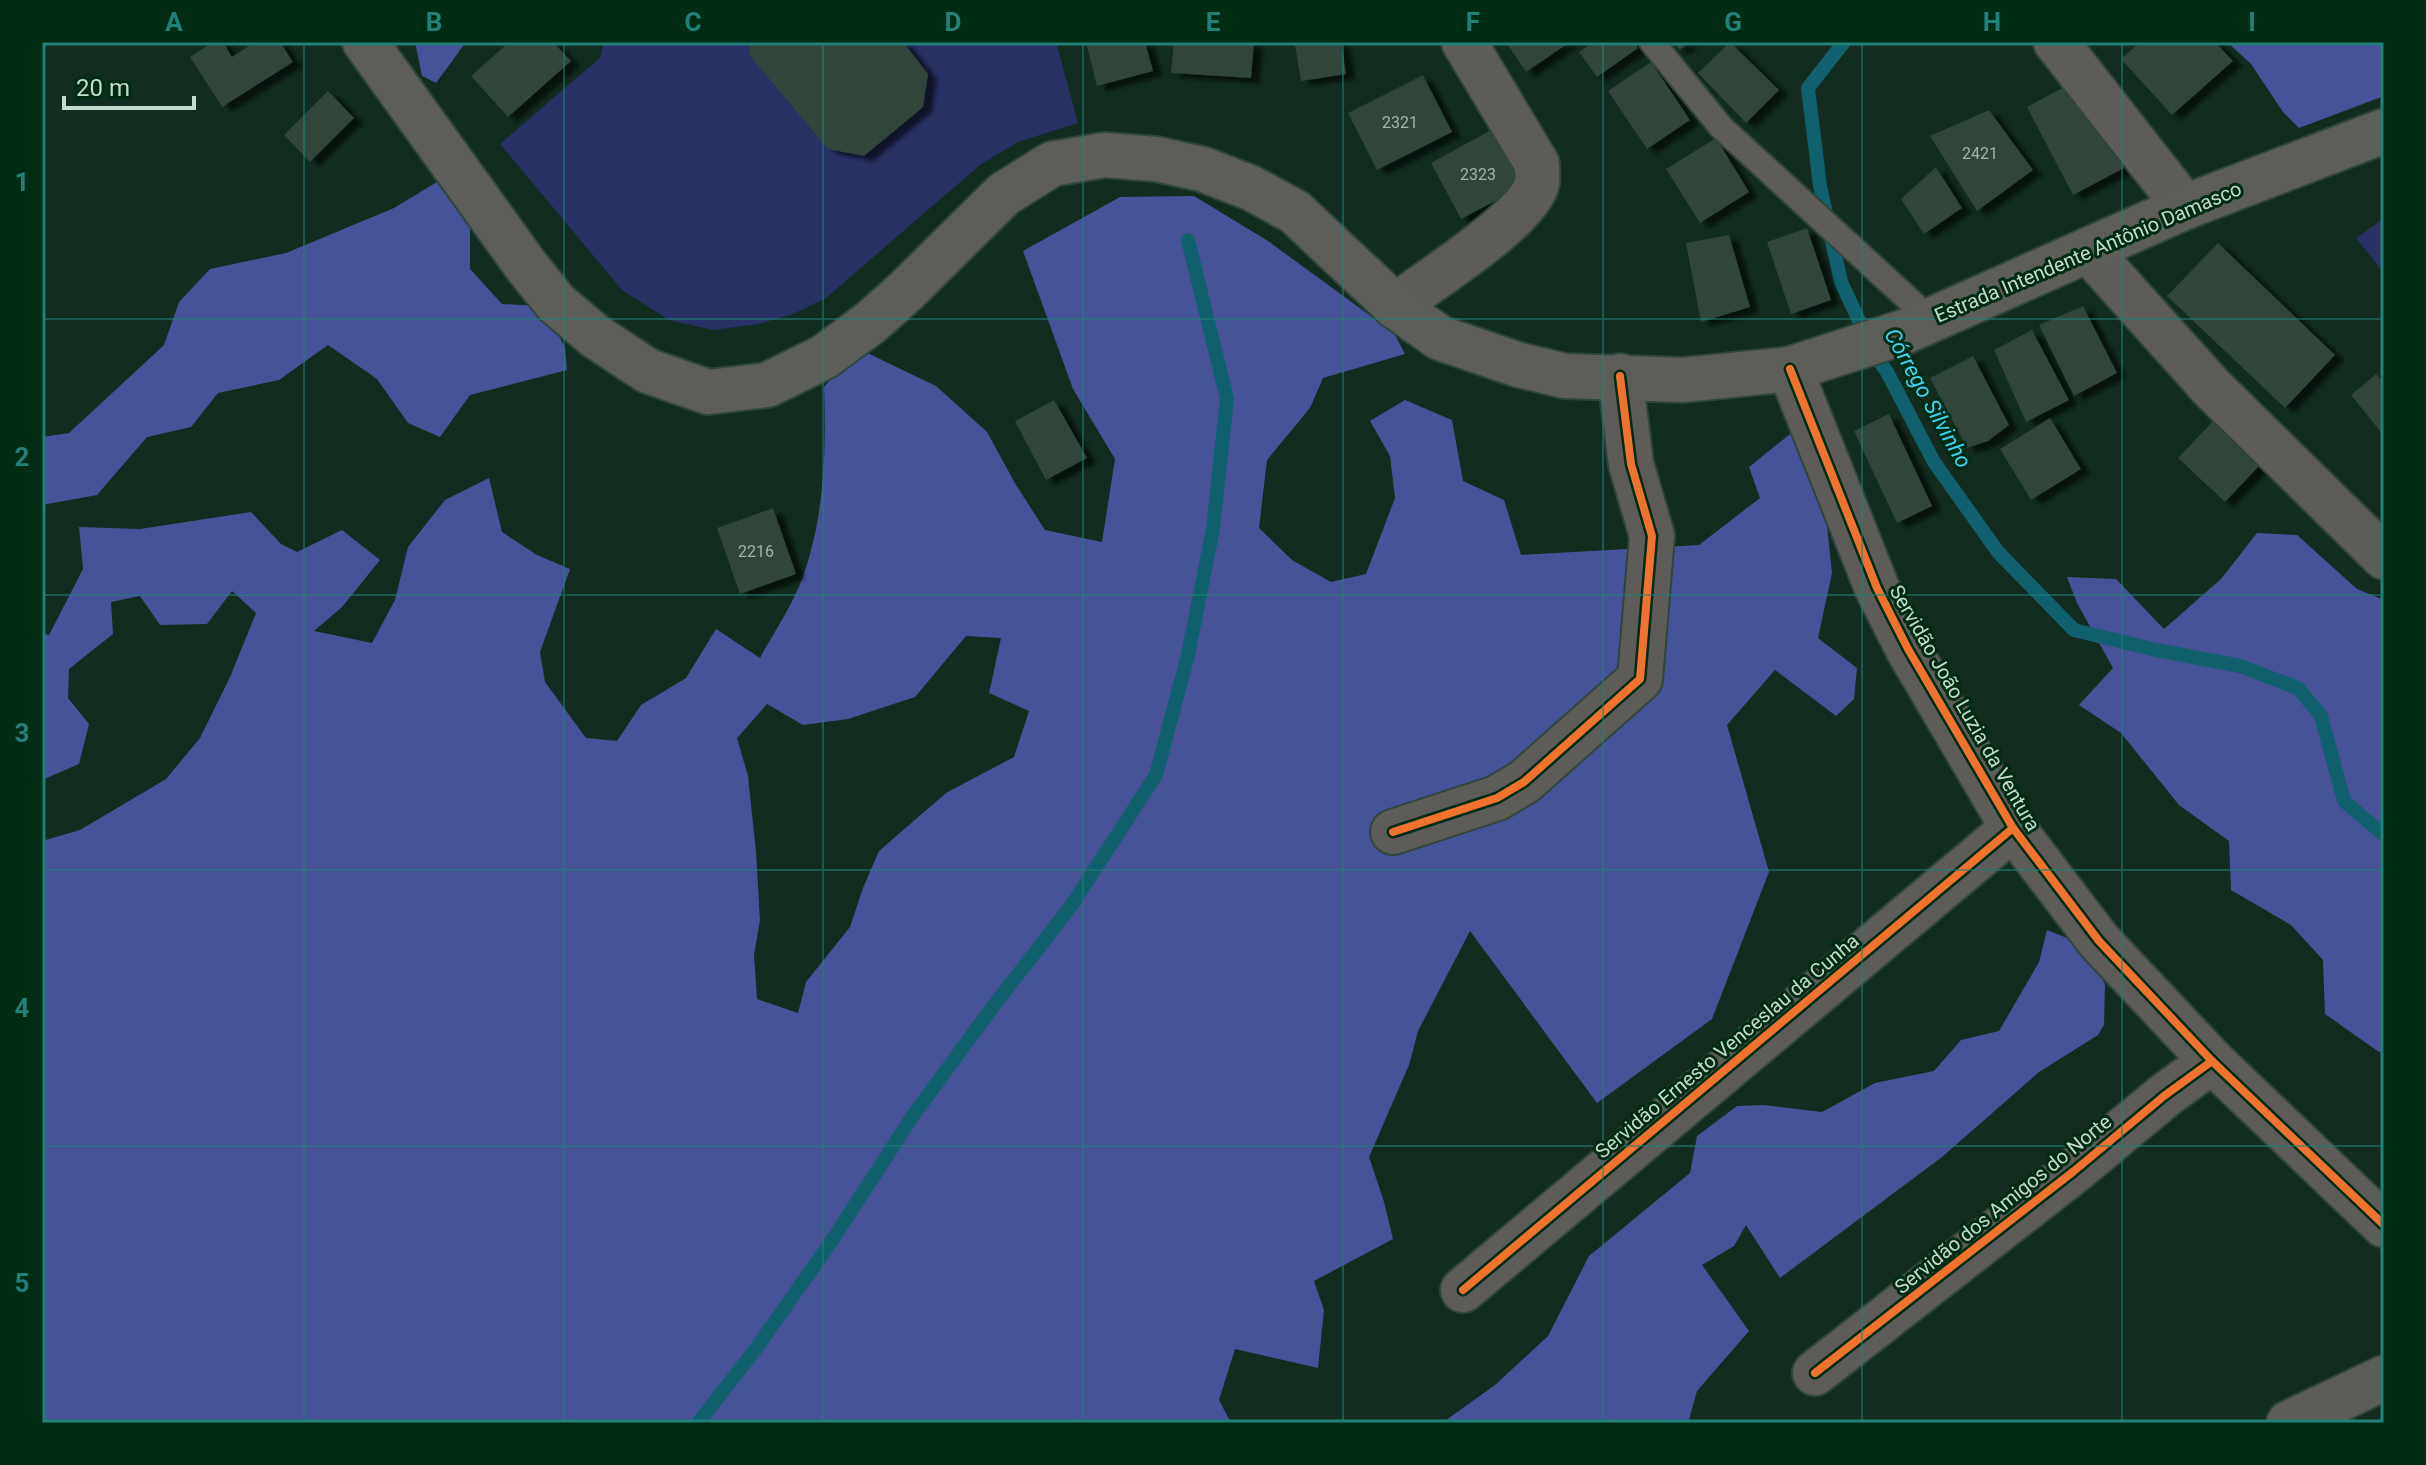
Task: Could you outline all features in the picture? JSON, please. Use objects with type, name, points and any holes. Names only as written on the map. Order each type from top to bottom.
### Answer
[{"type":"main road","name":"Estrada Intendente Antônio Damasco","points":[[365,42],[556,303],[595,336],[648,371],[708,392],[767,385],[824,357],[906,291],[1004,194],[1052,164],[1104,155],[1156,159],[1202,169],[1251,188],[1295,212],[1395,306],[1440,338],[1519,365],[1565,376],[1683,380],[1790,369],[1850,350],[1917,326],[2185,207],[2384,131]]},
{"type":"street","points":[[1395,306],[1503,228],[1523,209],[1537,184],[1537,164],[1464,42]]},
{"type":"street","points":[[2056,42],[2185,207]]},
{"type":"street","points":[[2088,250],[2211,387],[2384,557]]},
{"type":"street","name":"Servidão João Luzia da Ventura","points":[[1790,369],[1877,588],[1908,649],[2013,828],[2099,941],[2212,1061],[2384,1225]]},
{"type":"street","points":[[1393,832],[1497,798],[1524,782],[1640,679],[1652,536],[1631,464],[1620,376]]},
{"type":"street","name":"Servidão Ernesto Venceslau da Cunha","points":[[1463,1290],[2013,828]]},
{"type":"street","name":"Servidão dos Amigos do Norte","points":[[1815,1373],[2212,1061]]},
{"type":"street","points":[[2289,1423],[2384,1378]]},
{"type":"lane","points":[[1652,42],[1721,127],[1875,269],[1917,326]]},
{"type":"shaded area","points":[[415,42],[466,42],[436,83],[422,76]]},
{"type":"shaded area","points":[[604,42],[1056,42],[1078,123],[1018,142],[980,165],[826,298],[793,314],[759,324],[713,330],[669,320],[622,290],[500,144],[600,58]]},
{"type":"shaded area","points":[[2227,42],[2384,42],[2384,96],[2299,128],[2283,112],[2251,64]]},
{"type":"shaded area","points":[[442,179],[470,224],[470,269],[502,304],[544,306],[565,348],[567,370],[470,395],[440,437],[408,423],[377,379],[328,345],[279,380],[218,393],[191,427],[147,437],[97,495],[42,505],[42,437],[69,433],[164,345],[179,302],[210,269],[286,253],[394,208]]},
{"type":"shaded area","points":[[1194,196],[1268,241],[1394,333],[1405,354],[1323,378],[1310,408],[1267,460],[1259,528],[1292,560],[1331,582],[1366,574],[1395,498],[1390,456],[1370,421],[1405,400],[1452,420],[1463,481],[1504,500],[1521,555],[1699,545],[1760,498],[1749,467],[1800,426],[1822,478],[1832,573],[1818,638],[1857,668],[1854,699],[1836,716],[1775,670],[1727,725],[1769,872],[1712,1019],[1597,1103],[1470,931],[1418,1031],[1409,1065],[1369,1157],[1393,1239],[1314,1281],[1324,1310],[1318,1368],[1235,1349],[1219,1400],[1231,1423],[42,1423],[42,841],[80,830],[166,779],[200,738],[230,677],[256,613],[232,591],[207,624],[160,625],[140,596],[111,602],[113,634],[69,669],[68,698],[89,724],[79,764],[42,780],[42,633],[49,635],[83,569],[79,527],[140,529],[251,512],[281,544],[297,552],[342,530],[380,560],[342,607],[314,631],[372,643],[395,600],[408,547],[445,500],[489,478],[502,532],[537,555],[570,569],[540,652],[545,682],[586,738],[617,741],[641,705],[686,678],[716,629],[760,658],[799,586],[816,530],[824,458],[824,387],[857,348],[936,386],[987,432],[1045,530],[1102,542],[1115,459],[1073,389],[1023,251],[1120,197]],"holes":[[[966,636],[1001,638],[989,693],[1029,711],[1014,757],[946,793],[879,851],[850,927],[806,982],[798,1013],[757,999],[754,955],[760,920],[756,852],[748,776],[737,738],[767,704],[803,725],[848,719],[915,697]]]},
{"type":"shaded area","points":[[2384,218],[2384,273],[2356,238]]},
{"type":"shaded area","points":[[2257,533],[2297,535],[2357,589],[2384,600],[2384,1051],[2379,1052],[2325,1014],[2323,960],[2291,925],[2231,890],[2229,841],[2179,805],[2121,733],[2079,705],[2113,668],[2077,603],[2067,577],[2116,579],[2164,629],[2221,579]]},
{"type":"shaded area","points":[[2047,930],[2082,944],[2105,984],[2104,1025],[2098,1035],[2039,1072],[1942,1157],[1780,1278],[1746,1225],[1734,1246],[1702,1265],[1749,1331],[1697,1391],[1688,1423],[1442,1423],[1495,1385],[1548,1336],[1589,1256],[1690,1173],[1697,1136],[1737,1106],[1764,1105],[1822,1112],[1875,1083],[1934,1071],[1961,1040],[1999,1031],[2039,962]]},
{"type":"building","points":[[213,42],[223,42],[232,57],[255,42],[280,42],[293,62],[222,107],[190,57]]},
{"type":"building","points":[[509,42],[553,42],[571,61],[508,117],[471,76]]},
{"type":"building","points":[[749,42],[903,42],[928,74],[923,107],[864,156],[828,149],[750,56]]},
{"type":"building","points":[[1086,42],[1145,42],[1153,71],[1097,86]]},
{"type":"building","points":[[1174,42],[1254,42],[1251,78],[1171,73]]},
{"type":"building","points":[[1341,42],[1346,74],[1301,81],[1295,45]]},
{"type":"building","points":[[1506,42],[1570,42],[1526,72]]},
{"type":"building","points":[[1593,42],[1634,42],[1638,48],[1597,77],[1579,52]]},
{"type":"building","points":[[1673,42],[1689,42],[1680,50]]},
{"type":"building","points":[[1730,42],[1779,90],[1746,123],[1698,73]]},
{"type":"building","points":[[2140,42],[2215,42],[2233,61],[2172,115],[2121,59]]},
{"type":"building","points":[[1651,62],[1690,120],[1647,149],[1608,91]]},
{"type":"building","points":[[1423,75],[1452,132],[1377,170],[1348,113]]},
{"type":"building","points":[[2077,80],[2124,168],[2073,195],[2027,107]]},
{"type":"building","points":[[328,91],[354,118],[310,162],[284,135]]},
{"type":"building","points":[[1989,110],[2033,170],[1977,211],[1930,136]]},
{"type":"building","points":[[1493,129],[1524,186],[1461,219],[1431,163]]},
{"type":"building","points":[[1716,138],[1749,192],[1700,223],[1666,169]]},
{"type":"building","points":[[1936,167],[1962,208],[1924,234],[1901,199]]},
{"type":"building","points":[[1807,228],[1831,300],[1791,314],[1767,242]]},
{"type":"building","points":[[1729,235],[1750,307],[1701,322],[1686,243]]},
{"type":"building","points":[[2218,243],[2335,355],[2285,408],[2167,296]]},
{"type":"building","points":[[2083,306],[2117,373],[2074,396],[2039,325]]},
{"type":"building","points":[[2032,330],[2069,400],[2026,422],[1994,350]]},
{"type":"building","points":[[1973,356],[2009,425],[1988,441],[1967,448],[1930,378]]},
{"type":"building","points":[[2376,374],[2384,383],[2384,436],[2351,395]]},
{"type":"building","points":[[1054,400],[1087,458],[1046,480],[1015,421]]},
{"type":"building","points":[[1889,414],[1932,506],[1897,523],[1854,431]]},
{"type":"building","points":[[2050,418],[2081,469],[2031,500],[2000,449]]},
{"type":"building","points":[[2216,418],[2263,462],[2225,502],[2178,458]]},
{"type":"building","points":[[773,508],[796,574],[740,594],[717,528]]},
{"type":"waterway","name":"Córrego Silvinho","points":[[1844,42],[1808,88],[1820,186],[1841,282],[1875,355],[1934,462],[1998,552],[2074,630],[2240,666],[2298,688],[2321,716],[2344,801],[2384,835]]},
{"type":"waterway","points":[[698,1423],[755,1350],[831,1242],[914,1114],[1071,906],[1156,775],[1188,655],[1213,529],[1227,399],[1188,240]]},
{"type":"cycle path","points":[[1790,369],[1877,588],[1908,649],[2013,828],[2099,941],[2212,1061],[2384,1225]]},
{"type":"cycle path","points":[[1393,832],[1497,798],[1524,782],[1640,679],[1652,536],[1631,464],[1620,376]]},
{"type":"cycle path","points":[[1463,1290],[2013,828]]},
{"type":"cycle path","points":[[1815,1373],[2212,1061]]}]
